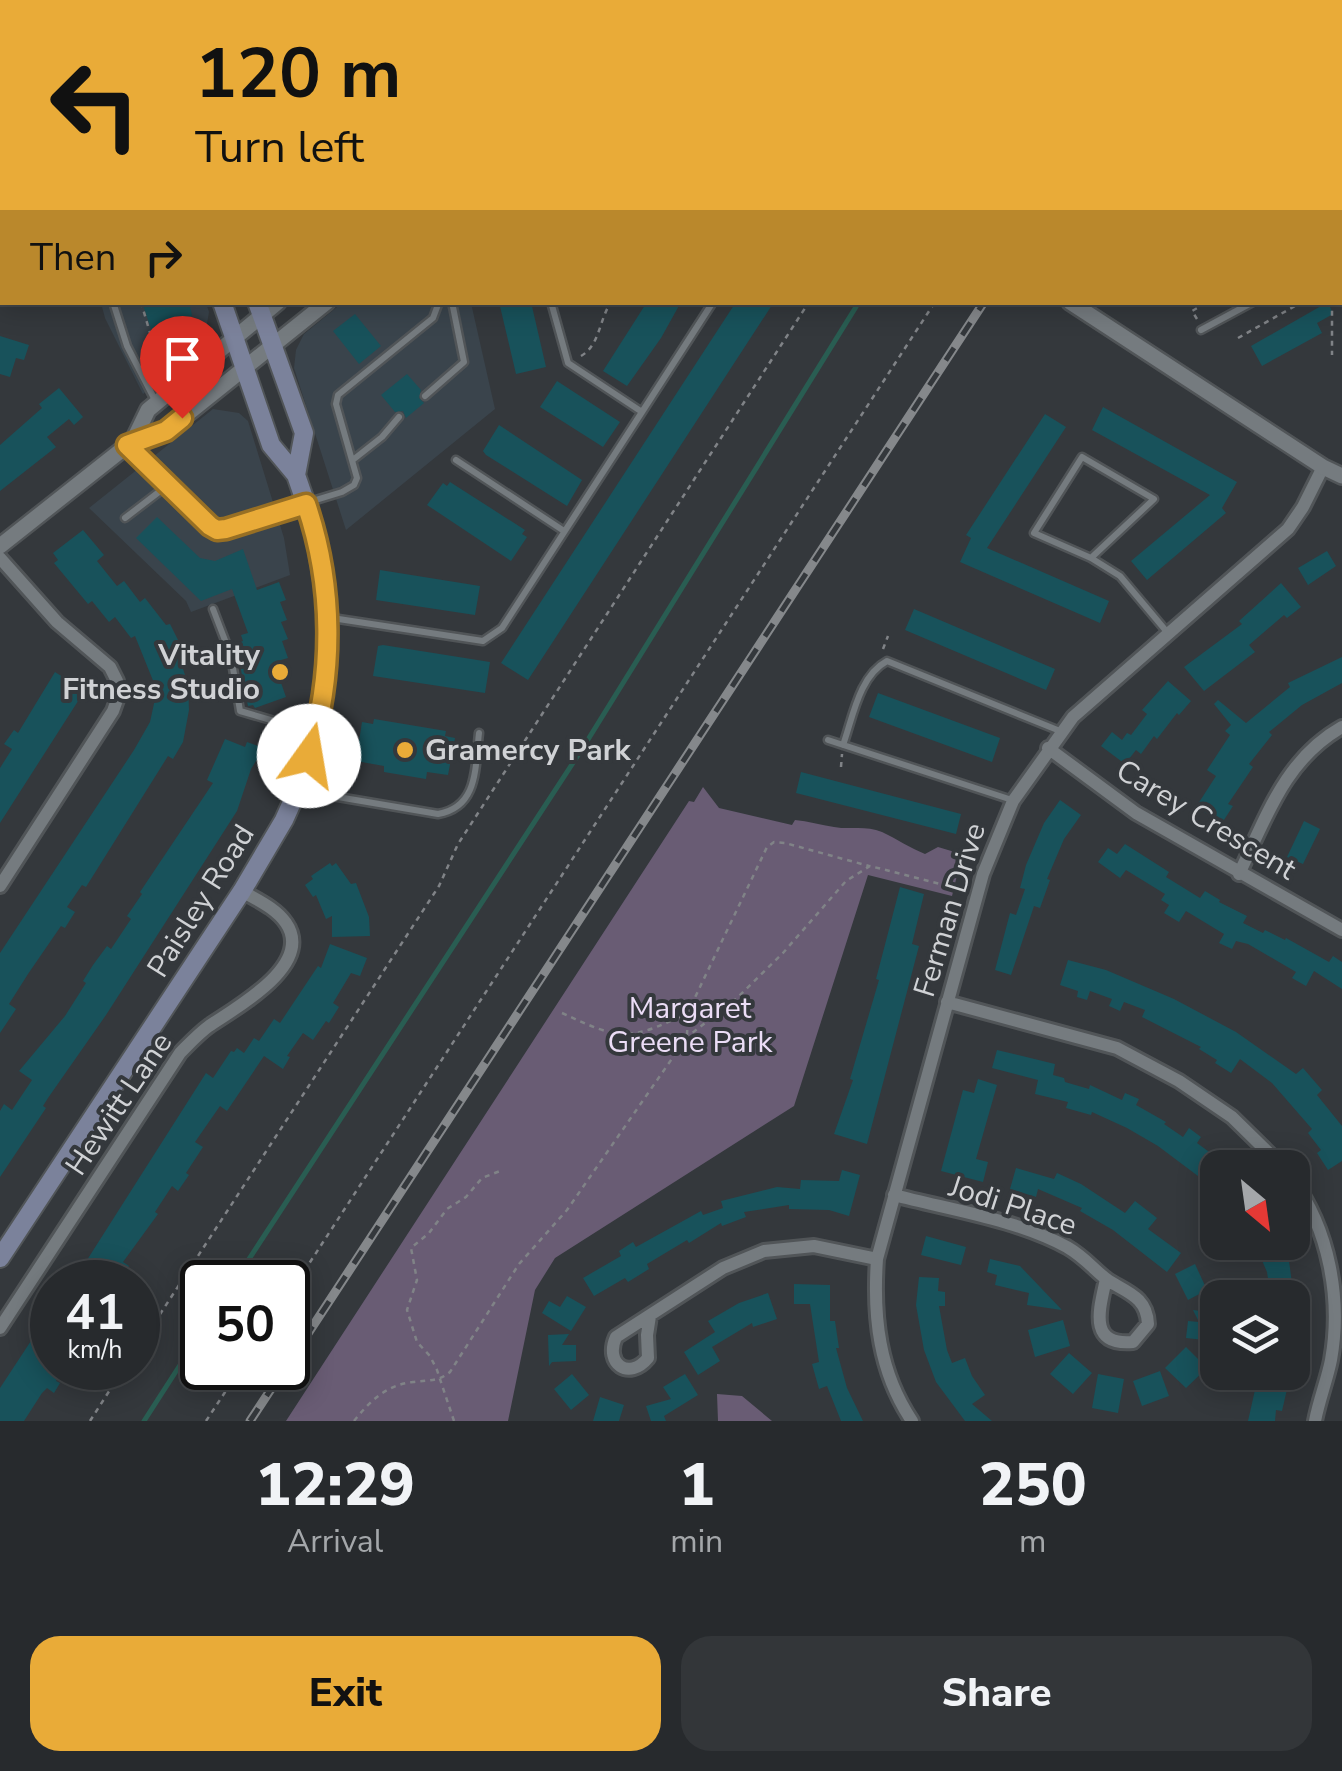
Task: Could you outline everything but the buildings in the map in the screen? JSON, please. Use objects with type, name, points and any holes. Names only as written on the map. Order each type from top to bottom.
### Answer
[{"type":"main road","name":"Paisley Road","points":[[0,1258],[242,891],[284,820],[316,733],[326,674],[329,618],[320,555],[296,475],[272,445],[223,305]]},
{"type":"main road","name":"Paisley Road","points":[[260,309],[304,433],[296,475]]},
{"type":"street","points":[[0,546],[130,443],[166,431],[323,305]]},
{"type":"street","points":[[1075,307],[1342,476]]},
{"type":"street","points":[[130,443],[148,410],[234,339],[260,309]]},
{"type":"street","name":"Ferman Drive","points":[[912,1421],[888,1374],[879,1342],[874,1305],[876,1259],[983,874],[1013,800],[1060,731],[1095,696],[1288,529],[1323,467]]},
{"type":"street","points":[[0,558],[57,622],[110,667],[117,681],[118,697],[113,711],[0,886]]},
{"type":"street","points":[[1240,874],[1292,768],[1318,741],[1342,727]]},
{"type":"street","name":"Carey Crescent","points":[[1048,748],[1136,813],[1342,930]]},
{"type":"street","name":"Hewitt Lane","points":[[0,1328],[180,1053],[208,1026],[254,997],[284,964],[292,947],[291,932],[284,920],[242,891]]},
{"type":"street","points":[[947,1002],[1117,1048],[1179,1081],[1232,1116],[1266,1150]]},
{"type":"street","name":"Jodi Place","points":[[894,1195],[1043,1237],[1082,1256],[1106,1279],[1131,1292],[1147,1312],[1148,1324],[1133,1342],[1119,1343],[1104,1333],[1098,1319],[1106,1279]]},
{"type":"street","points":[[1310,1212],[1320,1231],[1339,1305],[1331,1360],[1315,1421]]},
{"type":"street","points":[[650,1316],[724,1268],[764,1251],[814,1246],[876,1259]]},
{"type":"lane","points":[[114,305],[127,346],[156,402]]},
{"type":"lane","points":[[130,443],[168,486],[217,530],[306,504],[354,484],[354,459],[336,404],[338,394],[433,318],[438,305]]},
{"type":"lane","points":[[426,396],[464,362],[453,305]]},
{"type":"lane","points":[[552,305],[568,363],[642,412]]},
{"type":"lane","points":[[329,618],[483,641],[492,638],[712,305]]},
{"type":"lane","points":[[1201,330],[1247,305]]},
{"type":"lane","points":[[354,459],[399,417]]},
{"type":"lane","points":[[1091,558],[1154,498],[1082,457],[1034,533],[1091,558],[1120,576],[1167,632]]},
{"type":"lane","points":[[456,460],[564,532]]},
{"type":"lane","points":[[126,518],[168,486]]},
{"type":"lane","points":[[213,609],[231,656],[240,711],[316,733]]},
{"type":"lane","points":[[843,746],[866,682],[876,667],[887,661],[1060,731]]},
{"type":"lane","points":[[300,785],[332,796],[448,812],[460,807],[472,790],[480,732]]},
{"type":"lane","points":[[828,740],[1013,800]]},
{"type":"path","points":[[141,305],[150,335],[171,376]]},
{"type":"path","points":[[568,363],[594,345],[610,305]]},
{"type":"path","points":[[160,1314],[439,886],[458,844],[807,305]]},
{"type":"path","points":[[310,1262],[932,305]]},
{"type":"path","points":[[1196,318],[1192,312],[1203,305]]},
{"type":"path","points":[[1238,338],[1297,305]]},
{"type":"path","points":[[1330,305],[1332,355]]},
{"type":"path","points":[[150,335],[191,324],[212,330]]},
{"type":"path","points":[[687,1037],[688,1012],[767,847],[774,842],[960,889]]},
{"type":"path","points":[[354,1421],[380,1393],[408,1382],[440,1379],[457,1364],[519,1264],[567,1210],[687,1037],[736,999],[846,882],[870,866]]},
{"type":"path","points":[[562,1013],[607,1034],[622,1034],[653,1030],[688,1012]]},
{"type":"path","points":[[454,1421],[440,1379],[430,1356],[417,1342],[407,1310],[418,1280],[412,1248],[482,1178],[500,1170]]},
{"type":"path","points":[[90,1421],[110,1390]]},
{"type":"path","points":[[206,1421],[226,1390]]},
{"type":"shaded area","points":[[102,305],[207,305],[209,312],[203,347],[143,394]]},
{"type":"shaded area","points":[[340,305],[471,305],[495,409],[346,530],[294,368],[296,350],[304,334]]},
{"type":"shaded area","points":[[213,409],[239,413],[248,421],[284,538],[290,575],[191,612],[186,601],[89,508]]},
{"type":"green space","name":"Margaret Greene Park","points":[[703,787],[719,808],[792,825],[795,820],[870,829],[925,854],[938,847],[958,853],[952,896],[868,875],[794,1106],[555,1258],[535,1290],[508,1421],[286,1421],[306,1390],[310,1390],[310,1384],[689,801],[694,802]]},
{"type":"green space","points":[[717,1394],[742,1396],[772,1421],[718,1421]]},
{"type":"waterway","points":[[248,1260],[584,746],[857,305]]},
{"type":"waterway","points":[[144,1421],[180,1365]]},
{"type":"railway","points":[[310,1330],[982,305]]},
{"type":"railway","points":[[250,1421],[270,1390]]},
{"type":"place","name":"Vitality Fitness Studio","points":[[280,672]]},
{"type":"place","name":"Gramercy Park","points":[[405,750]]},
{"type":"route","points":[[182,418],[166,431],[127,445],[210,526],[226,529],[306,504],[314,528],[329,618],[326,674],[309,756]]}]
